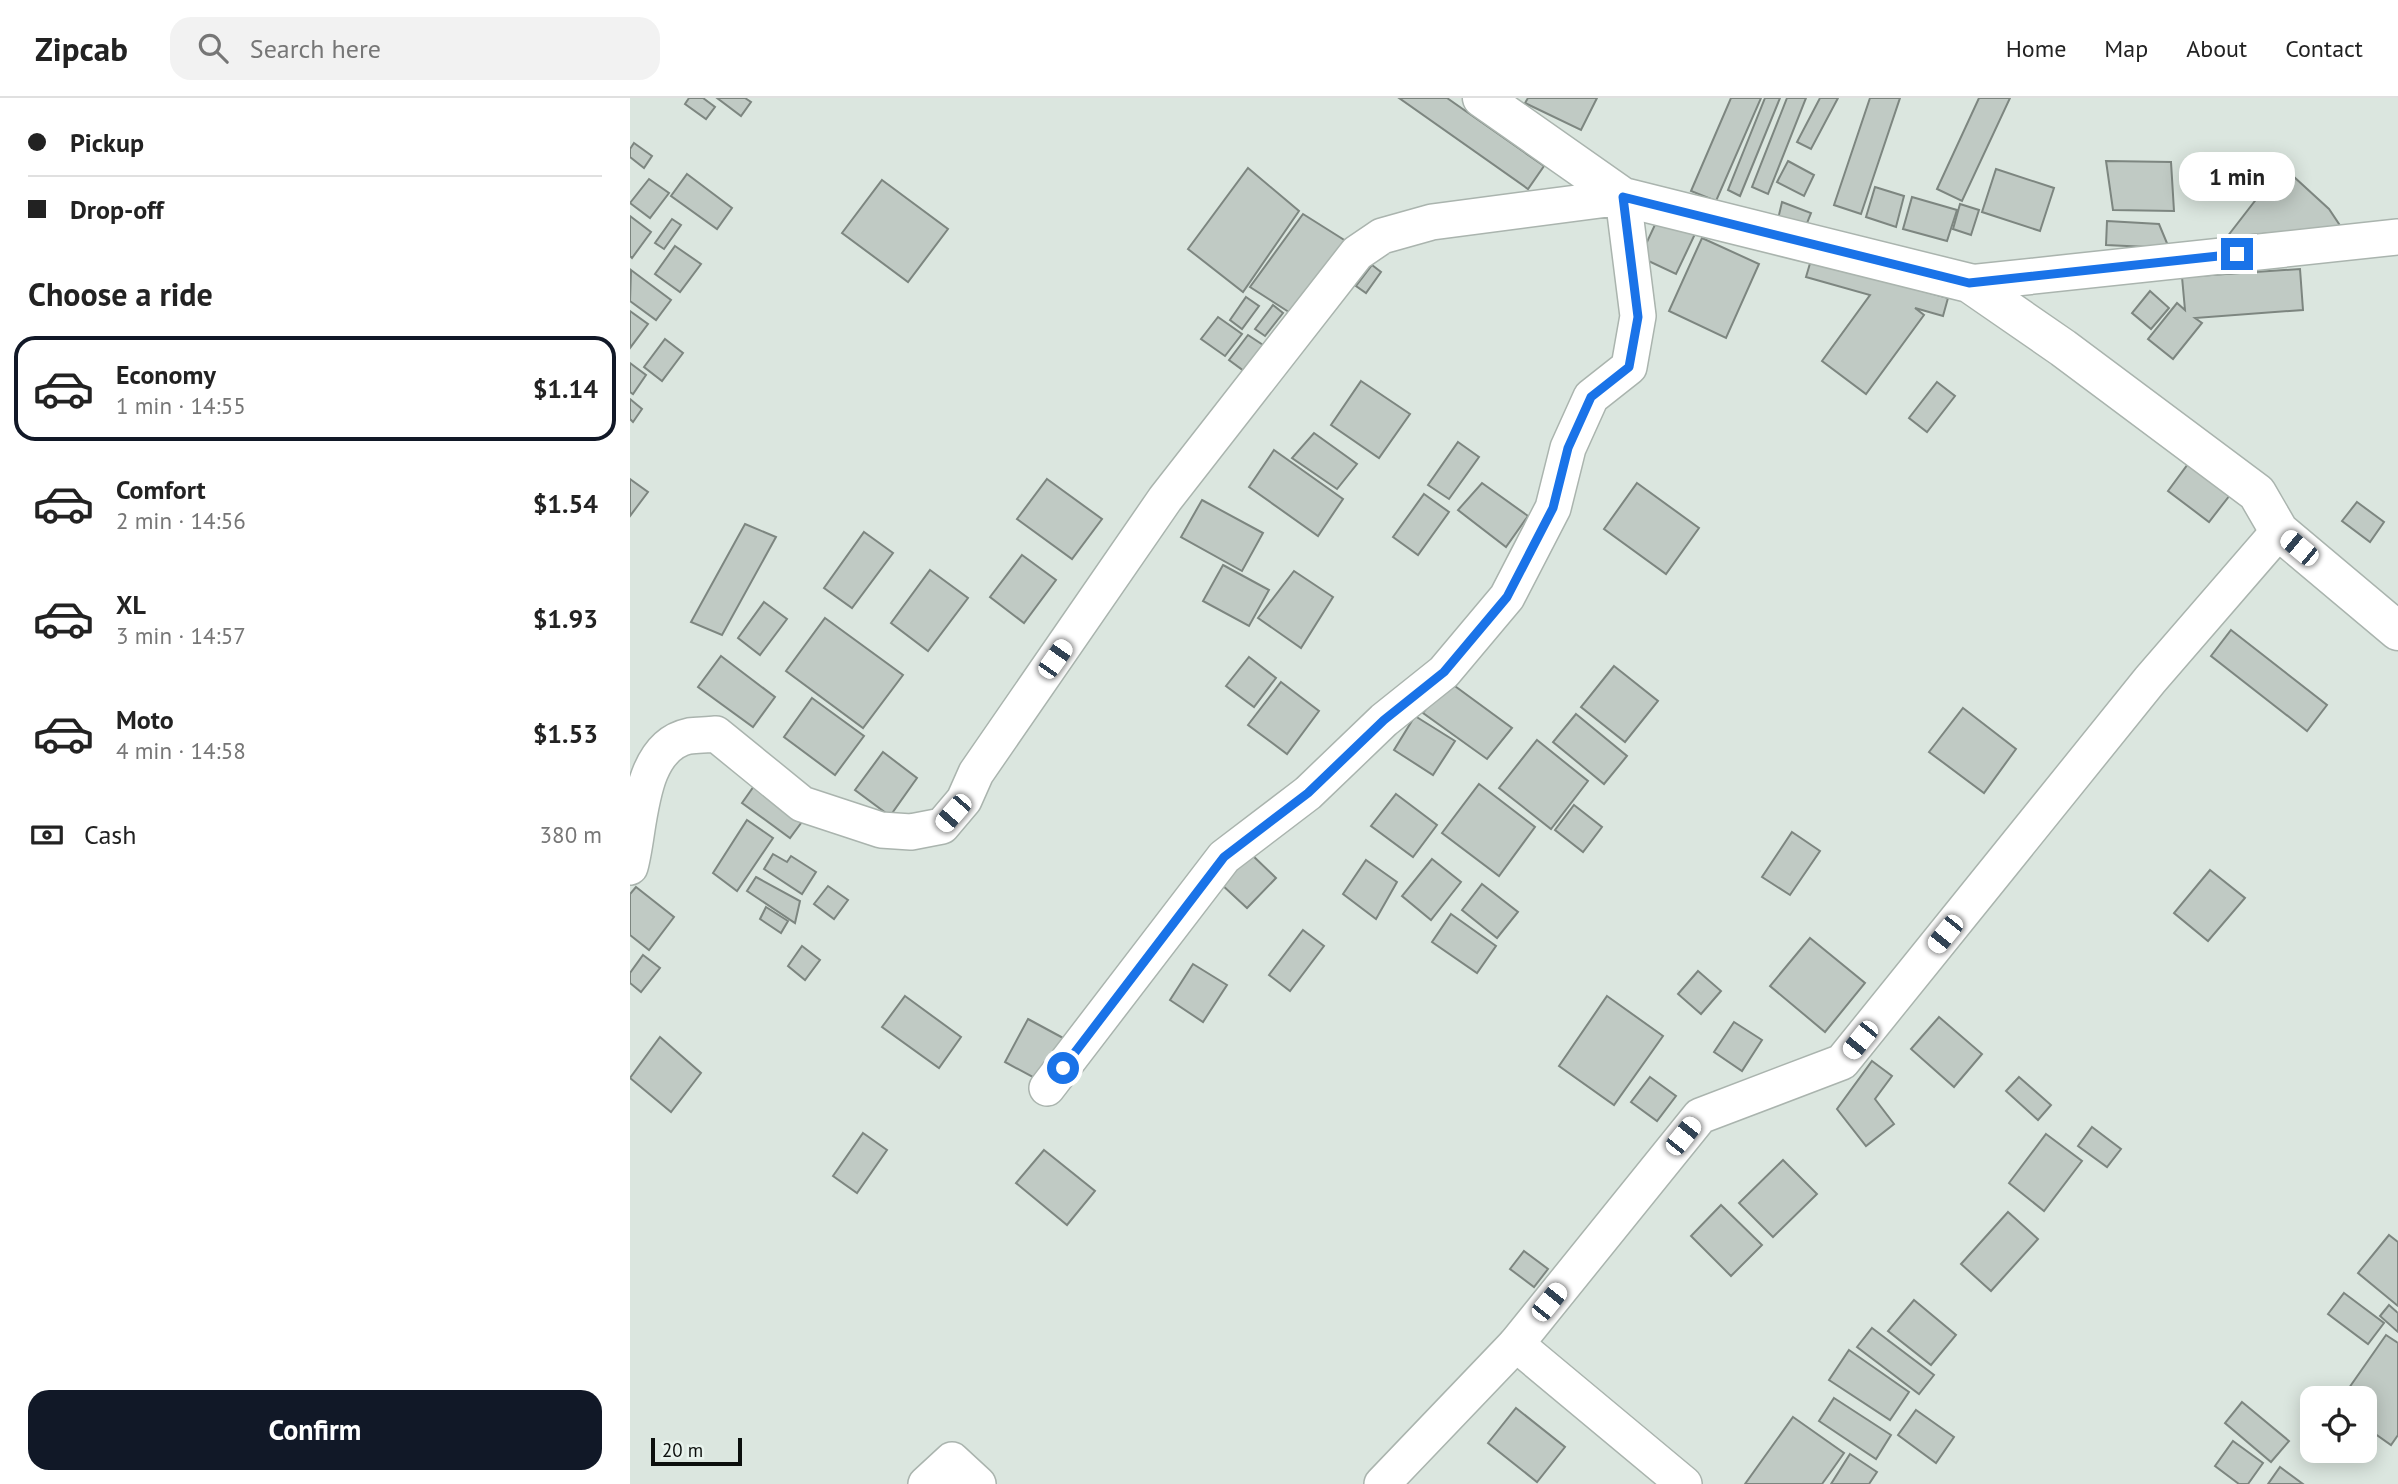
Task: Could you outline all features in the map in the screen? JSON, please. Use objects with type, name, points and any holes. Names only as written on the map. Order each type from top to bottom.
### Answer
[{"type":"street","points":[[1482,98],[1623,197],[1969,283],[2398,237]]},
{"type":"street","points":[[630,867],[643,790],[659,757],[686,737],[716,734],[810,807],[852,818],[881,830],[911,832],[942,826],[964,800],[976,773],[1165,499],[1357,253],[1382,236],[1432,222],[1623,197]]},
{"type":"street","points":[[1047,1088],[1224,857],[1308,793],[1384,720],[1444,672],[1507,597],[1553,508],[1568,448],[1591,397],[1629,367],[1638,317],[1623,197]]},
{"type":"street","points":[[1969,283],[2063,348],[2257,493],[2279,531],[2398,631]]},
{"type":"street","points":[[1382,1484],[1516,1344],[1700,1115],[1842,1062],[2150,680],[2279,531]]},
{"type":"street","points":[[1516,1344],[1684,1484]]},
{"type":"street","points":[[926,1484],[952,1460],[978,1484]]},
{"type":"building","points":[[689,98],[703,98],[715,107],[706,119],[685,104]]},
{"type":"building","points":[[717,98],[745,98],[751,102],[741,116]]},
{"type":"building","points":[[1399,98],[1447,98],[1544,166],[1528,189]]},
{"type":"building","points":[[1528,98],[1597,98],[1581,130],[1525,103]]},
{"type":"building","points":[[1731,98],[1761,98],[1716,201],[1691,191]]},
{"type":"building","points":[[1765,98],[1780,98],[1740,196],[1728,190]]},
{"type":"building","points":[[1787,98],[1806,98],[1768,194],[1752,187]]},
{"type":"building","points":[[1820,98],[1838,98],[1811,149],[1797,142]]},
{"type":"building","points":[[1870,98],[1900,98],[1861,214],[1834,205]]},
{"type":"building","points":[[1979,98],[2010,98],[1962,201],[1937,189]]},
{"type":"building","points":[[634,143],[652,156],[644,168],[630,157],[630,149]]},
{"type":"building","points":[[1788,161],[1814,175],[1804,196],[1777,182]]},
{"type":"building","points":[[2106,161],[2171,162],[2174,211],[2113,210]]},
{"type":"building","points":[[2282,166],[2329,209],[2341,227],[2227,237]]},
{"type":"building","points":[[1248,168],[1299,211],[1243,292],[1188,249]]},
{"type":"building","points":[[1996,169],[2054,188],[2040,231],[1982,212]]},
{"type":"building","points":[[687,174],[732,208],[717,229],[671,196]]},
{"type":"building","points":[[649,179],[669,193],[650,218],[630,203]]},
{"type":"building","points":[[882,180],[948,229],[908,282],[842,233]]},
{"type":"building","points":[[1875,187],[1904,196],[1896,227],[1866,217]]},
{"type":"building","points":[[1912,197],[1957,210],[1947,241],[1903,229]]},
{"type":"building","points":[[1782,202],[1811,213],[1805,228],[1778,219]]},
{"type":"building","points":[[1960,204],[1979,210],[1971,235],[1953,229]]},
{"type":"building","points":[[1303,214],[1349,243],[1295,316],[1250,287]]},
{"type":"building","points":[[630,216],[651,232],[632,258],[630,256]]},
{"type":"building","points":[[1659,216],[1695,234],[1676,274],[1640,257]]},
{"type":"building","points":[[672,219],[681,225],[664,249],[655,243]]},
{"type":"building","points":[[2107,221],[2159,224],[2169,248],[2106,245]]},
{"type":"building","points":[[1702,238],[1759,264],[1726,338],[1669,311]]},
{"type":"building","points":[[675,246],[701,264],[680,292],[655,274]]},
{"type":"building","points":[[1811,260],[1948,298],[1943,316],[1915,308],[1924,315],[1866,394],[1822,361],[1870,295],[1806,277]]},
{"type":"building","points":[[1372,265],[1381,272],[1366,293],[1356,286]]},
{"type":"building","points":[[2300,269],[2303,310],[2195,318],[2202,323],[2173,359],[2148,339],[2177,303],[2185,310],[2182,277]]},
{"type":"building","points":[[631,270],[671,300],[656,320],[630,301]]},
{"type":"building","points":[[2150,291],[2169,308],[2151,329],[2132,313]]},
{"type":"building","points":[[1246,297],[1259,306],[1242,329],[1230,320]]},
{"type":"building","points":[[1273,305],[1283,313],[1265,336],[1255,329]]},
{"type":"building","points":[[630,311],[648,324],[630,348]]},
{"type":"building","points":[[1218,317],[1242,334],[1225,356],[1201,339]]},
{"type":"building","points":[[1248,335],[1263,345],[1244,371],[1229,360]]},
{"type":"building","points":[[665,339],[683,353],[662,381],[644,367]]},
{"type":"building","points":[[630,363],[646,375],[633,394],[630,392]]},
{"type":"building","points":[[1361,381],[1410,414],[1379,458],[1331,425]]},
{"type":"building","points":[[1937,382],[1955,396],[1927,432],[1909,418]]},
{"type":"building","points":[[630,399],[642,409],[633,422],[630,419]]},
{"type":"building","points":[[1314,433],[1357,464],[1337,489],[1292,458]]},
{"type":"building","points":[[1458,442],[1479,457],[1449,499],[1428,485]]},
{"type":"building","points":[[1274,450],[1343,499],[1318,536],[1249,487]]},
{"type":"building","points":[[2188,464],[2230,495],[2209,522],[2168,491]]},
{"type":"building","points":[[630,479],[648,492],[630,516]]},
{"type":"building","points":[[1047,479],[1102,519],[1072,559],[1017,519]]},
{"type":"building","points":[[1482,483],[1528,516],[1506,547],[1458,510]]},
{"type":"building","points":[[1637,483],[1699,528],[1666,574],[1604,529]]},
{"type":"building","points":[[1424,494],[1449,512],[1418,555],[1393,537]]},
{"type":"building","points":[[1202,500],[1263,533],[1242,571],[1181,537]]},
{"type":"building","points":[[2357,502],[2384,522],[2370,542],[2342,521]]},
{"type":"building","points":[[745,524],[776,537],[722,635],[691,622]]},
{"type":"building","points":[[864,532],[893,553],[852,608],[824,588]]},
{"type":"building","points":[[1022,555],[1056,580],[1024,623],[990,597]]},
{"type":"building","points":[[1223,565],[1269,590],[1249,626],[1203,601]]},
{"type":"building","points":[[930,570],[968,598],[928,651],[891,623]]},
{"type":"building","points":[[1294,571],[1333,597],[1301,648],[1258,618]]},
{"type":"building","points":[[764,602],[787,619],[760,655],[738,638]]},
{"type":"building","points":[[825,618],[903,675],[863,728],[786,671]]},
{"type":"building","points":[[2231,630],[2327,705],[2307,731],[2211,656]]},
{"type":"building","points":[[721,656],[775,697],[753,727],[698,687]]},
{"type":"building","points":[[1249,657],[1276,678],[1254,707],[1226,686]]},
{"type":"building","points":[[1614,666],[1658,701],[1625,742],[1581,707]]},
{"type":"building","points":[[1448,681],[1512,728],[1487,759],[1423,713]]},
{"type":"building","points":[[1281,682],[1319,711],[1287,754],[1248,725]]},
{"type":"building","points":[[812,698],[864,736],[835,775],[784,737]]},
{"type":"building","points":[[1963,708],[2016,749],[1984,793],[1929,752]]},
{"type":"building","points":[[1576,714],[1627,756],[1604,784],[1553,742]]},
{"type":"building","points":[[1415,716],[1455,741],[1433,775],[1394,750]]},
{"type":"building","points":[[1537,740],[1588,781],[1551,829],[1499,788]]},
{"type":"building","points":[[883,752],[917,778],[890,816],[855,790]]},
{"type":"building","points":[[759,779],[807,815],[790,838],[742,803]]},
{"type":"building","points":[[1479,784],[1535,827],[1499,876],[1442,833]]},
{"type":"building","points":[[1396,794],[1437,825],[1413,857],[1371,826]]},
{"type":"building","points":[[1574,805],[1602,827],[1583,852],[1555,830]]},
{"type":"building","points":[[747,820],[773,838],[737,891],[713,873]]},
{"type":"building","points":[[1792,832],[1820,851],[1790,895],[1762,877]]},
{"type":"building","points":[[1250,853],[1276,878],[1247,908],[1221,884]]},
{"type":"building","points":[[773,854],[787,862],[791,856],[816,872],[802,894],[764,869]]},
{"type":"building","points":[[1432,859],[1461,882],[1431,920],[1402,896]]},
{"type":"building","points":[[1366,860],[1397,882],[1376,919],[1343,894]]},
{"type":"building","points":[[2210,870],[2245,898],[2208,941],[2174,913]]},
{"type":"building","points":[[756,877],[800,901],[795,923],[747,891]]},
{"type":"building","points":[[1482,884],[1518,912],[1497,938],[1462,910]]},
{"type":"building","points":[[828,886],[848,900],[834,919],[814,904]]},
{"type":"building","points":[[636,887],[674,917],[649,950],[630,935],[630,894]]},
{"type":"building","points":[[766,907],[788,921],[781,933],[760,919]]},
{"type":"building","points":[[1451,914],[1496,946],[1477,973],[1432,942]]},
{"type":"building","points":[[1303,930],[1324,946],[1290,991],[1269,975]]},
{"type":"building","points":[[1810,938],[1865,983],[1825,1032],[1770,986]]},
{"type":"building","points":[[802,946],[820,960],[805,980],[788,966]]},
{"type":"building","points":[[643,955],[660,968],[641,992],[630,983],[630,973]]},
{"type":"building","points":[[1193,964],[1227,985],[1203,1022],[1170,1000]]},
{"type":"building","points":[[1698,971],[1721,991],[1701,1014],[1678,994]]},
{"type":"building","points":[[905,996],[961,1037],[939,1068],[882,1027]]},
{"type":"building","points":[[1607,996],[1663,1036],[1614,1105],[1559,1066]]},
{"type":"building","points":[[1939,1017],[1982,1054],[1954,1087],[1911,1049]]},
{"type":"building","points":[[1028,1019],[1065,1039],[1042,1082],[1005,1062]]},
{"type":"building","points":[[1734,1022],[1762,1040],[1742,1071],[1714,1052]]},
{"type":"building","points":[[660,1037],[701,1073],[671,1112],[630,1078]]},
{"type":"building","points":[[1872,1061],[1892,1076],[1875,1099],[1894,1124],[1866,1146],[1837,1109]]},
{"type":"building","points":[[1650,1077],[1676,1096],[1657,1121],[1631,1102]]},
{"type":"building","points":[[2019,1077],[2051,1105],[2038,1120],[2006,1091]]},
{"type":"building","points":[[2092,1127],[2121,1149],[2107,1167],[2078,1146]]},
{"type":"building","points":[[863,1133],[887,1150],[857,1193],[833,1176]]},
{"type":"building","points":[[2046,1134],[2082,1161],[2044,1211],[2009,1183]]},
{"type":"building","points":[[1044,1150],[1095,1191],[1067,1225],[1016,1183]]},
{"type":"building","points":[[1783,1160],[1817,1194],[1773,1237],[1739,1203]]},
{"type":"building","points":[[1721,1205],[1762,1245],[1731,1276],[1691,1236]]},
{"type":"building","points":[[2008,1212],[2038,1239],[1991,1291],[1961,1264]]},
{"type":"building","points":[[2389,1235],[2398,1242],[2398,1306],[2358,1273]]},
{"type":"building","points":[[1524,1251],[1548,1269],[1534,1287],[1510,1269]]},
{"type":"building","points":[[2344,1293],[2384,1323],[2368,1344],[2328,1314]]},
{"type":"building","points":[[1914,1300],[1956,1335],[1931,1365],[1888,1331]]},
{"type":"building","points":[[2389,1305],[2398,1313],[2398,1332],[2380,1316]]},
{"type":"building","points":[[1872,1328],[1934,1375],[1919,1394],[1857,1347]]},
{"type":"building","points":[[2386,1335],[2398,1343],[2398,1435],[2391,1445],[2377,1435],[2377,1386],[2350,1386]]},
{"type":"building","points":[[1849,1350],[1909,1392],[1890,1420],[1829,1380]]},
{"type":"building","points":[[1834,1398],[1891,1435],[1876,1459],[1819,1421]]},
{"type":"building","points":[[2242,1402],[2289,1441],[2271,1462],[2225,1423]]},
{"type":"building","points":[[1516,1408],[1565,1447],[1537,1482],[1488,1443]]},
{"type":"building","points":[[1916,1410],[1954,1437],[1936,1463],[1898,1435]]},
{"type":"building","points":[[1793,1417],[1844,1453],[1822,1484],[1745,1484]]},
{"type":"building","points":[[2233,1441],[2263,1463],[2248,1484],[2239,1484],[2215,1466]]},
{"type":"building","points":[[1850,1454],[1877,1472],[1869,1484],[1831,1484]]},
{"type":"building","points":[[2280,1467],[2303,1484],[2268,1484]]},
{"type":"route","points":[[1063,1068],[1224,857],[1308,793],[1384,720],[1444,672],[1507,597],[1553,508],[1568,448],[1591,397],[1629,367],[1638,317],[1623,197],[1969,283],[2237,254]]}]
